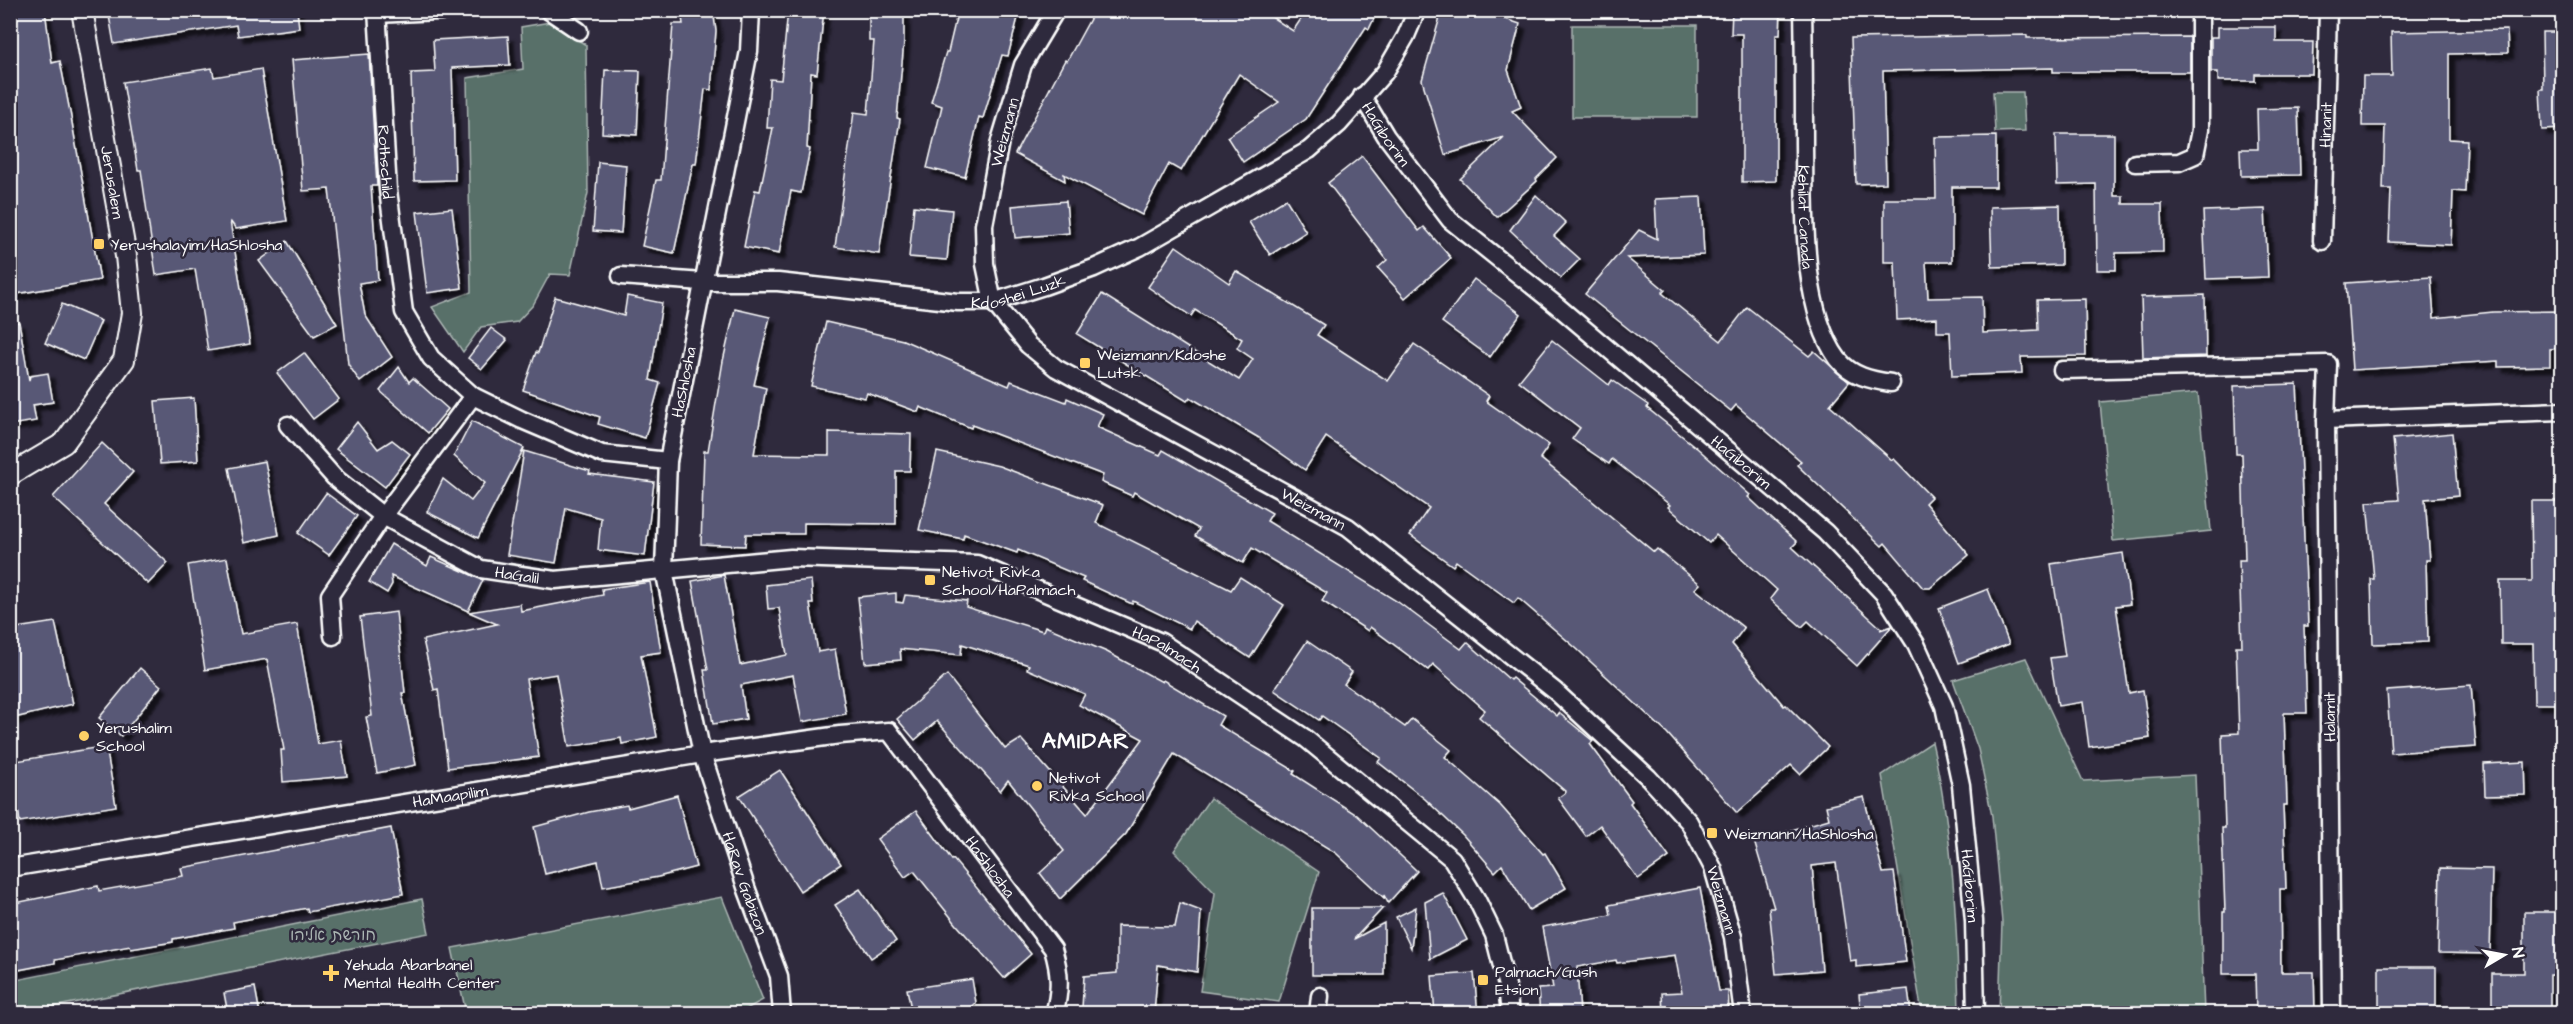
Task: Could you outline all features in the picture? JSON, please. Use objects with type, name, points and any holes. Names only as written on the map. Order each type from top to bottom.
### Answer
[{"type":"street","name":"Jerusalem","points":[[10,475],[64,443],[124,360],[132,313],[126,256],[82,10]]},
{"type":"street","points":[[377,12],[459,10]]},
{"type":"street","points":[[548,10],[579,31]]},
{"type":"street","name":"HaShlosha","points":[[702,754],[664,570],[668,461],[749,51],[750,10]]},
{"type":"street","name":"Weizmann","points":[[1056,10],[1023,65],[1000,141],[984,225],[985,264],[993,302],[1028,345],[1056,368],[1348,527],[1555,691],[1648,777],[1689,822],[1713,868],[1733,937],[1743,1014]]},
{"type":"street","name":"HaGiborim","points":[[1417,10],[1406,36],[1384,72],[1362,96],[1386,136],[1450,220],[1555,304],[1825,532],[1884,594],[1916,644],[1944,706],[1961,785],[1974,921],[1976,1014]]},
{"type":"street","name":"Kehilat Canada","points":[[1803,10],[1805,215],[1810,283],[1827,337],[1839,359],[1853,373],[1870,380],[1891,382]]},
{"type":"street","points":[[2135,163],[2179,162],[2195,154],[2200,130],[2200,10]]},
{"type":"street","name":"Hinanit","points":[[2322,241],[2328,10]]},
{"type":"street","name":"Rothschild","points":[[377,12],[388,190],[404,312],[431,358],[473,396]]},
{"type":"street","name":"Kdoshei Luzk","points":[[621,276],[703,282],[778,282],[958,302],[993,302],[1094,268],[1140,247],[1309,150],[1340,124],[1362,96]]},
{"type":"street","name":"Halamit","points":[[2062,370],[2328,364],[2326,420],[2332,1014]]},
{"type":"street","points":[[333,636],[330,595],[383,516],[473,396],[602,454],[668,461]]},
{"type":"street","points":[[2326,420],[2562,411]]},
{"type":"street","name":"HaGalil","points":[[288,425],[334,477],[383,516],[481,569],[555,580],[664,570]]},
{"type":"street","name":"HaPalmach","points":[[664,570],[791,558],[977,564],[1161,642],[1305,738],[1452,859],[1477,900],[1494,935],[1507,986],[1510,1014]]},
{"type":"street","name":"HaShlosha","points":[[889,731],[1053,949],[1061,986],[1054,1014]]},
{"type":"street","name":"HaMaapilim","points":[[10,868],[702,754],[840,735],[889,731]]},
{"type":"street","name":"HaRav Gabizon","points":[[702,754],[747,890],[779,976],[782,1014]]},
{"type":"street","points":[[1318,1014],[1320,996]]},
{"type":"green space","points":[[550,22],[586,45],[588,193],[570,275],[550,274],[533,305],[517,322],[481,327],[463,352],[432,307],[471,292],[467,78],[523,69],[521,27]]},
{"type":"green space","points":[[1572,25],[1697,25],[1697,117],[1572,117]]},
{"type":"green space","points":[[1993,92],[2023,92],[2025,131],[1995,132]]},
{"type":"green space","points":[[2198,393],[2211,531],[2113,541],[2100,402]]},
{"type":"green space","points":[[2026,658],[2083,781],[2195,775],[2204,1013],[1999,1013],[2002,922],[1992,816],[1978,749],[1953,680]]},
{"type":"green space","points":[[1932,742],[1949,843],[1957,945],[1959,1013],[1922,1013],[1882,775]]},
{"type":"green space","points":[[1210,798],[1319,872],[1279,1002],[1200,991],[1215,893],[1174,851]]},
{"type":"green space","points":[[722,897],[763,1000],[739,1013],[466,1013],[452,948]]},
{"type":"green space","name":"חורשת אליהו","points":[[422,899],[429,933],[22,1013],[11,1013],[11,981]]},
{"type":"building","points":[[10,10],[45,10],[52,63],[60,61],[100,280],[10,295]]},
{"type":"building","points":[[108,10],[297,10],[299,28],[238,36],[236,25],[114,44]]},
{"type":"building","points":[[681,10],[713,10],[716,31],[711,90],[705,89],[696,164],[693,164],[674,253],[642,246],[656,180],[661,180],[673,24],[683,24]]},
{"type":"building","points":[[788,10],[824,10],[817,74],[811,73],[807,148],[810,149],[801,193],[791,191],[779,254],[744,247],[755,190],[760,191],[773,128],[767,128],[770,79],[781,80]]},
{"type":"building","points":[[869,10],[904,10],[904,41],[897,118],[900,119],[879,254],[835,247],[854,112],[868,114],[874,41],[869,41]]},
{"type":"building","points":[[958,10],[1020,10],[1008,56],[1002,55],[983,118],[979,117],[965,177],[927,168],[942,106],[931,102],[946,52],[948,52]]},
{"type":"building","points":[[1095,10],[1261,10],[1293,31],[1307,10],[1378,10],[1369,29],[1366,27],[1306,119],[1243,162],[1227,137],[1279,102],[1239,74],[1181,171],[1169,164],[1142,215],[1064,174],[1065,181],[1015,154],[1065,60],[1067,61]]},
{"type":"building","points":[[1442,10],[1479,10],[1520,24],[1508,70],[1521,107],[1512,111],[1557,158],[1536,179],[1537,181],[1497,217],[1460,179],[1504,137],[1445,155],[1422,80]]},
{"type":"building","points":[[1732,10],[1781,10],[1780,35],[1776,35],[1776,181],[1742,182],[1742,34],[1731,34]]},
{"type":"building","points":[[2218,27],[2276,27],[2276,42],[2313,42],[2312,74],[2255,74],[2255,81],[2218,81],[2218,72],[2211,72],[2211,37],[2218,37]]},
{"type":"building","points":[[2507,30],[2508,53],[2449,54],[2449,139],[2467,140],[2465,192],[2453,191],[2451,245],[2389,242],[2391,189],[2383,189],[2385,126],[2362,126],[2363,76],[2392,76],[2391,32]]},
{"type":"building","points":[[2542,32],[2562,32],[2562,129],[2542,130],[2540,89],[2543,89]]},
{"type":"building","points":[[2027,35],[2027,38],[2190,37],[2190,72],[2053,72],[2053,68],[1883,71],[1886,183],[1856,184],[1851,38]]},
{"type":"building","points":[[508,36],[510,65],[452,68],[455,180],[414,181],[411,73],[435,72],[433,40]]},
{"type":"building","points":[[369,54],[377,186],[371,186],[378,280],[359,283],[365,315],[392,357],[360,382],[348,364],[329,189],[303,191],[292,60]]},
{"type":"building","points":[[212,68],[214,77],[261,69],[287,221],[236,229],[230,221],[250,344],[208,351],[195,269],[156,275],[141,170],[138,170],[123,82]]},
{"type":"building","points":[[605,70],[640,71],[637,135],[602,133]]},
{"type":"building","points":[[2298,108],[2300,175],[2241,176],[2240,149],[2258,149],[2257,109]]},
{"type":"building","points":[[2056,134],[2114,134],[2114,196],[2123,196],[2123,204],[2162,204],[2163,252],[2116,253],[2116,270],[2097,270],[2096,184],[2057,185]]},
{"type":"building","points":[[1996,136],[1996,187],[1952,187],[1952,262],[1926,262],[1928,298],[1982,297],[1983,333],[2038,330],[2037,300],[2085,299],[2086,356],[2021,357],[2022,373],[1952,376],[1950,332],[1937,332],[1937,318],[1897,320],[1895,262],[1884,262],[1884,199],[1936,199],[1935,137]]},
{"type":"building","points":[[1362,156],[1419,231],[1424,227],[1451,258],[1405,298],[1378,268],[1387,260],[1328,183]]},
{"type":"building","points":[[598,162],[626,165],[621,233],[593,231]]},
{"type":"building","points":[[1536,195],[1566,223],[1554,236],[1580,259],[1561,278],[1510,230]]},
{"type":"building","points":[[1701,197],[1704,255],[1627,258],[1665,290],[1662,293],[1721,341],[1747,307],[1809,356],[1814,351],[1849,382],[1830,405],[1892,460],[1894,459],[1931,497],[1925,503],[1969,555],[1930,588],[1923,588],[1885,543],[1882,546],[1797,465],[1801,461],[1736,405],[1731,411],[1585,294],[1639,230],[1657,239],[1655,199]]},
{"type":"building","points":[[1286,199],[1306,232],[1270,255],[1249,222]]},
{"type":"building","points":[[1066,201],[1069,233],[1015,238],[1012,206]]},
{"type":"building","points":[[2060,205],[2061,265],[1992,267],[1990,207]]},
{"type":"building","points":[[914,206],[952,210],[947,260],[909,257]]},
{"type":"building","points":[[452,208],[462,288],[427,293],[417,212]]},
{"type":"building","points":[[2265,209],[2268,277],[2206,279],[2203,211]]},
{"type":"building","points":[[287,241],[337,324],[314,336],[259,261]]},
{"type":"building","points":[[1176,246],[1229,283],[1236,271],[1324,325],[1317,335],[1388,381],[1414,344],[1489,396],[1486,401],[1549,445],[1540,458],[1654,552],[1657,549],[1700,584],[1695,589],[1744,628],[1732,644],[1784,706],[1786,705],[1828,747],[1800,774],[1791,765],[1737,813],[1667,733],[1577,649],[1518,598],[1514,603],[1456,561],[1453,566],[1410,535],[1429,508],[1326,437],[1305,470],[1259,438],[1190,397],[1187,401],[1077,334],[1102,294],[1239,380],[1253,359],[1237,348],[1242,339],[1195,310],[1191,316],[1148,287]]},
{"type":"building","points":[[2431,277],[2434,318],[2493,312],[2562,311],[2562,348],[2550,349],[2550,366],[2498,367],[2498,361],[2352,370],[2346,283]]},
{"type":"building","points":[[1474,279],[1521,314],[1490,357],[1442,322]]},
{"type":"building","points":[[2205,295],[2206,356],[2143,358],[2141,297]]},
{"type":"building","points":[[627,296],[662,303],[650,380],[660,383],[645,438],[598,424],[600,417],[523,390],[536,352],[538,353],[555,297],[624,316]]},
{"type":"building","points":[[62,304],[101,321],[84,360],[45,343]]},
{"type":"building","points":[[735,309],[770,317],[754,385],[766,388],[754,454],[829,455],[829,432],[911,434],[910,471],[896,471],[896,524],[804,523],[804,534],[746,534],[745,546],[701,544],[704,451],[708,451],[723,361]]},
{"type":"building","points":[[19,322],[29,380],[30,376],[48,373],[53,402],[33,405],[36,421],[10,425],[10,323]]},
{"type":"building","points":[[826,322],[903,340],[1009,386],[1011,381],[1066,402],[1067,398],[1103,414],[1097,427],[1160,455],[1163,450],[1272,513],[1267,521],[1398,602],[1461,649],[1467,642],[1510,680],[1512,678],[1557,716],[1559,713],[1593,741],[1590,744],[1669,857],[1638,879],[1600,825],[1586,836],[1558,798],[1566,792],[1479,717],[1485,710],[1433,664],[1428,670],[1370,627],[1368,631],[1322,601],[1327,593],[1252,548],[1243,563],[1195,536],[1199,529],[1134,492],[1132,496],[1101,482],[1103,475],[972,425],[971,428],[920,407],[918,412],[867,393],[865,398],[811,386]]},
{"type":"building","points":[[491,328],[507,340],[482,369],[468,358]]},
{"type":"building","points":[[1552,340],[1609,385],[1612,380],[1648,405],[1647,408],[1750,495],[1748,497],[1797,542],[1792,547],[1882,629],[1880,630],[1892,626],[1857,666],[1808,621],[1802,627],[1770,599],[1777,590],[1716,535],[1709,543],[1668,507],[1670,505],[1612,459],[1609,464],[1572,439],[1580,428],[1519,381]]},
{"type":"building","points":[[304,353],[339,399],[313,419],[277,373]]},
{"type":"building","points":[[399,367],[409,382],[413,378],[448,409],[428,433],[380,391]]},
{"type":"building","points":[[2297,384],[2308,626],[2304,626],[2307,713],[2284,713],[2287,805],[2283,805],[2286,889],[2280,889],[2281,972],[2314,972],[2315,1014],[2256,1014],[2255,974],[2223,974],[2223,912],[2225,912],[2222,828],[2225,828],[2222,734],[2239,733],[2236,646],[2242,646],[2239,560],[2245,560],[2242,454],[2236,454],[2234,386]]},
{"type":"building","points":[[194,398],[198,461],[160,464],[155,401]]},
{"type":"building","points":[[472,421],[524,448],[478,538],[427,512],[443,479],[471,501],[485,483],[454,456]]},
{"type":"building","points":[[357,422],[378,449],[392,440],[410,454],[385,487],[336,449]]},
{"type":"building","points":[[2452,433],[2458,496],[2425,499],[2430,560],[2426,560],[2428,642],[2373,644],[2371,579],[2374,579],[2367,502],[2399,500],[2393,439]]},
{"type":"building","points":[[102,443],[133,472],[104,504],[168,563],[148,584],[53,497]]},
{"type":"building","points":[[524,451],[590,471],[589,474],[654,482],[645,556],[598,550],[601,518],[566,508],[556,563],[507,555]]},
{"type":"building","points":[[937,452],[999,466],[1103,505],[1096,523],[1231,590],[1240,577],[1284,605],[1250,658],[1194,621],[1190,629],[1133,601],[1132,604],[1082,581],[1084,578],[1018,550],[1017,553],[964,534],[963,539],[919,530]]},
{"type":"building","points":[[265,461],[279,535],[244,543],[229,468]]},
{"type":"building","points":[[326,493],[357,516],[329,555],[298,533]]},
{"type":"building","points":[[2531,501],[2562,501],[2562,564],[2557,564],[2559,642],[2562,642],[2562,704],[2534,704],[2533,644],[2501,644],[2500,581],[2532,581]]},
{"type":"building","points":[[391,544],[427,566],[431,557],[483,580],[468,611],[391,576],[392,584],[387,593],[369,582]]},
{"type":"building","points":[[2123,553],[2130,604],[2116,606],[2129,693],[2143,690],[2150,738],[2089,747],[2083,702],[2058,706],[2050,658],[2065,656],[2051,564]]},
{"type":"building","points":[[227,558],[241,634],[297,624],[318,744],[341,740],[347,776],[283,782],[281,750],[284,750],[267,659],[205,670],[188,565]]},
{"type":"building","points":[[724,575],[740,665],[787,655],[779,608],[768,609],[766,585],[811,580],[813,604],[810,604],[818,652],[835,649],[846,714],[802,722],[793,675],[741,685],[746,719],[713,724],[704,670],[708,670],[692,581]]},
{"type":"building","points":[[650,582],[661,652],[641,655],[657,737],[622,744],[621,738],[569,747],[556,674],[526,679],[539,757],[448,768],[438,689],[434,690],[423,640],[497,624],[469,612],[520,604],[521,611],[603,595],[602,589]]},
{"type":"building","points":[[1988,589],[2009,644],[1959,663],[1939,608]]},
{"type":"building","points":[[896,593],[896,602],[903,603],[905,595],[967,601],[966,607],[1043,631],[1045,626],[1107,652],[1162,682],[1163,680],[1223,716],[1218,725],[1295,771],[1293,774],[1357,815],[1417,871],[1388,903],[1384,895],[1384,898],[1336,853],[1174,754],[1126,834],[1060,899],[1040,873],[1064,851],[1008,780],[1000,791],[937,721],[915,740],[897,719],[947,675],[1005,749],[1021,739],[1087,814],[1143,739],[1079,705],[1085,694],[1027,669],[1029,665],[962,644],[961,655],[900,649],[901,660],[865,663],[858,597]]},
{"type":"building","points":[[396,612],[405,693],[402,693],[416,765],[377,773],[366,717],[372,716],[360,617]]},
{"type":"building","points":[[55,622],[73,704],[10,719],[10,629]]},
{"type":"building","points":[[1307,641],[1352,672],[1344,684],[1405,727],[1412,719],[1451,750],[1445,757],[1500,805],[1543,854],[1545,853],[1566,888],[1529,910],[1502,865],[1495,872],[1463,835],[1425,799],[1378,762],[1381,758],[1322,716],[1319,720],[1274,690]]},
{"type":"building","points":[[140,668],[161,686],[121,736],[99,718]]},
{"type":"building","points":[[2471,685],[2476,747],[2391,753],[2387,691]]},
{"type":"building","points":[[106,746],[116,806],[20,822],[10,762]]},
{"type":"building","points":[[2525,762],[2526,795],[2485,796],[2484,764]]},
{"type":"building","points":[[780,770],[841,864],[800,891],[739,796]]},
{"type":"building","points":[[677,795],[696,867],[603,887],[598,861],[545,874],[534,827],[589,812],[627,805],[628,808]]},
{"type":"building","points":[[1864,797],[1883,873],[1894,872],[1906,962],[1856,967],[1856,960],[1850,961],[1836,863],[1812,866],[1822,970],[1776,974],[1769,908],[1774,908],[1754,841],[1829,819],[1826,806]]},
{"type":"building","points":[[916,811],[952,860],[1031,954],[1004,978],[957,925],[914,871],[905,877],[877,839]]},
{"type":"building","points":[[391,828],[403,894],[308,912],[307,908],[233,922],[234,928],[173,939],[173,942],[131,949],[130,946],[55,960],[55,963],[13,971],[10,956],[10,904],[98,886],[99,891],[183,876],[181,868]]},
{"type":"building","points":[[2440,868],[2492,869],[2490,954],[2438,953]]},
{"type":"building","points":[[1700,888],[1719,991],[1728,991],[1729,1014],[1663,1014],[1662,993],[1682,992],[1675,955],[1617,963],[1616,960],[1577,967],[1580,1014],[1540,1014],[1538,989],[1553,988],[1542,927],[1611,915],[1609,905]]},
{"type":"building","points":[[860,889],[896,941],[871,958],[835,905]]},
{"type":"building","points":[[1443,893],[1467,940],[1430,959],[1425,902]]},
{"type":"building","points":[[1180,903],[1201,911],[1197,972],[1158,965],[1154,1014],[1088,1014],[1082,1008],[1084,976],[1117,973],[1117,926],[1175,927]]},
{"type":"building","points":[[1416,907],[1411,948],[1396,917]]},
{"type":"building","points":[[1312,908],[1383,908],[1354,939],[1384,923],[1384,975],[1312,975]]},
{"type":"building","points":[[2524,912],[2562,912],[2562,975],[2550,975],[2550,1014],[2492,1014],[2492,973],[2524,973]]},
{"type":"building","points":[[2379,967],[2436,967],[2436,1014],[2379,1014]]},
{"type":"building","points":[[1474,973],[1478,1014],[1435,1014],[1432,976]]},
{"type":"building","points":[[972,979],[976,1003],[964,1014],[912,1014],[907,989]]},
{"type":"building","points":[[255,987],[260,1014],[228,1014],[224,993]]},
{"type":"building","points":[[1908,989],[1911,1014],[1861,1014],[1859,994]]},
{"type":"place","name":"Yerushalayim/HaShlosha","points":[[99,244]]},
{"type":"place","name":"Weizmann/Kdoshe Lutsk","points":[[1085,363]]},
{"type":"place","name":"Netivot Rivka School/HaPalmach","points":[[930,580]]},
{"type":"place","name":"Yerushalim School","points":[[84,736]]},
{"type":"place","name":"Netivot Rivka School","points":[[1037,786]]},
{"type":"place","name":"Weizmann/HaShlosha","points":[[1712,833]]},
{"type":"place","name":"Yehuda Abarbanel Mental Health Center","points":[[331,973]]},
{"type":"place","name":"Palmach/Gush Etsion","points":[[1483,980]]},
{"type":"district","name":"AMIDAR","points":[[1086,740]]}]
